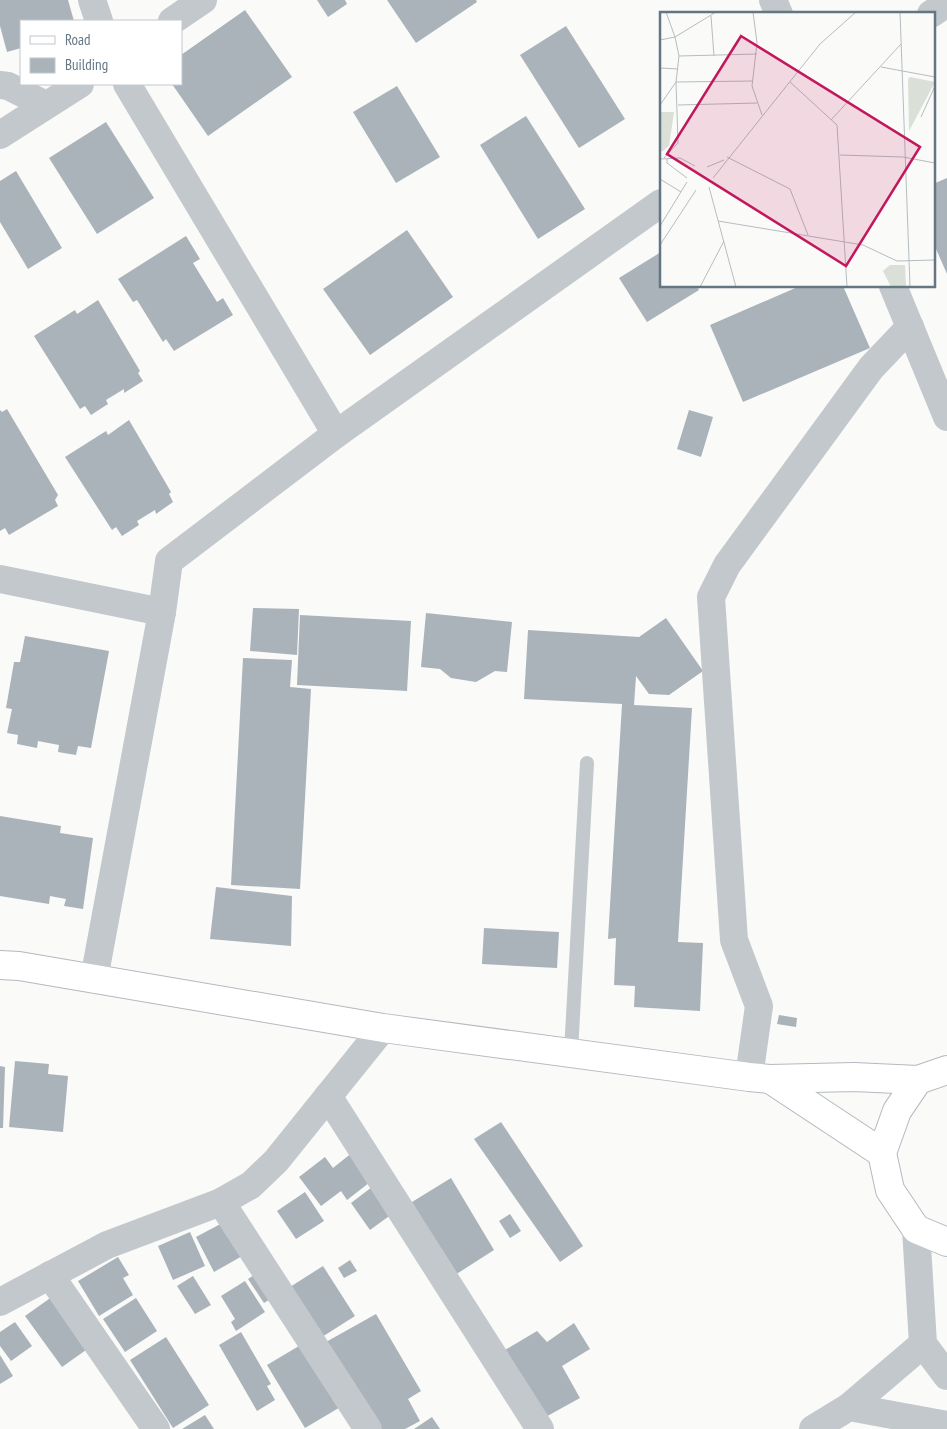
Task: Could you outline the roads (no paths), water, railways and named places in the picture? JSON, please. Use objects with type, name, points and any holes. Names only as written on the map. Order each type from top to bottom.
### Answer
[{"type":"main road","points":[[0,965],[383,1028],[759,1078],[854,1077],[918,1080],[947,1070]]},
{"type":"main road","points":[[759,1078],[882,1153]]},
{"type":"main road","points":[[918,1080],[897,1111],[882,1153],[890,1190],[916,1229],[947,1242]]},
{"type":"street","points":[[92,0],[99,20]]},
{"type":"street","points":[[173,20],[203,0]]},
{"type":"street","points":[[773,0],[778,12]]},
{"type":"street","points":[[934,12],[947,3]]},
{"type":"street","points":[[0,85],[8,86],[46,105]]},
{"type":"street","points":[[0,135],[78,85]]},
{"type":"street","points":[[128,85],[336,434]]},
{"type":"street","points":[[94,979],[162,612],[169,561],[336,434],[660,204]]},
{"type":"street","points":[[894,288],[947,417]]},
{"type":"street","points":[[759,1078],[759,1006],[734,940],[711,597],[727,565],[871,368],[910,328]]},
{"type":"street","points":[[0,579],[162,612]]},
{"type":"street","points":[[0,1302],[107,1245],[221,1202],[251,1184],[276,1161],[383,1028]]},
{"type":"street","points":[[328,1096],[540,1429]]},
{"type":"street","points":[[221,1202],[368,1429]]},
{"type":"street","points":[[916,1229],[923,1344],[947,1376]]},
{"type":"street","points":[[50,1275],[156,1429]]},
{"type":"street","points":[[813,1429],[849,1407],[923,1344]]},
{"type":"street","points":[[849,1407],[947,1425]]},
{"type":"lane","points":[[571,1052],[587,763]]}]
